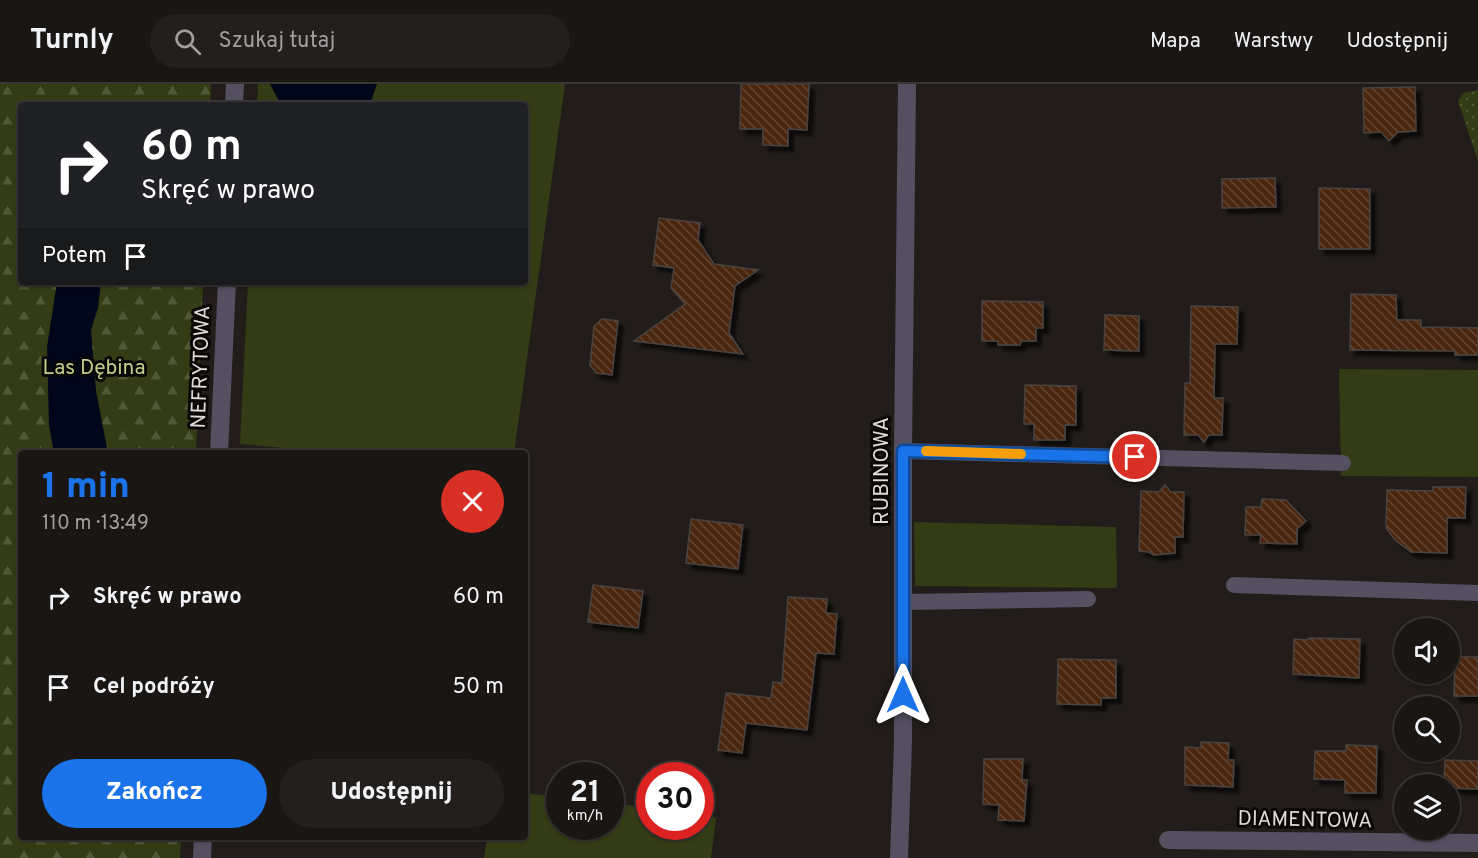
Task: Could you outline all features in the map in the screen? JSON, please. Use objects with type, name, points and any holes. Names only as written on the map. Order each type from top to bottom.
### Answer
[{"type":"street","points":[[234,102],[235,84]]},
{"type":"street","name":"RUBINOWA","points":[[899,858],[903,742],[907,84]]},
{"type":"street","name":"NEFRYTOWA","points":[[219,450],[227,285]]},
{"type":"street","points":[[202,858],[203,840]]},
{"type":"street","name":"DIAMENTOWA","points":[[1168,840],[1478,843]]},
{"type":"lane","points":[[903,451],[1343,462]]},
{"type":"lane","points":[[1234,585],[1478,593]]},
{"type":"lane","points":[[903,602],[1088,599]]},
{"type":"green space","name":"Las Dębina","points":[[0,84],[211,84],[210,102],[18,102],[18,285],[203,285],[196,450],[18,450],[18,840],[181,840],[180,858],[0,858]]},
{"type":"green space","points":[[258,84],[565,84],[514,450],[305,450],[240,444],[248,285],[528,285],[528,102],[257,102]]},
{"type":"green space","points":[[1478,90],[1478,161],[1458,101],[1463,93]]},
{"type":"green space","points":[[1339,369],[1478,370],[1478,477],[1341,476]]},
{"type":"green space","points":[[914,522],[1116,527],[1117,588],[915,586]]},
{"type":"green space","points":[[528,793],[546,795],[546,840],[624,840],[624,805],[636,806],[636,840],[713,840],[711,858],[484,858],[487,840],[528,840]]},
{"type":"water","points":[[270,84],[377,84],[371,102],[279,102]]},
{"type":"water","points":[[57,285],[101,285],[98,308],[91,330],[96,391],[107,450],[53,450],[49,426],[47,347]]},
{"type":"building","points":[[741,84],[809,84],[807,130],[788,129],[788,146],[763,145],[763,129],[740,129]]},
{"type":"building","points":[[1415,87],[1416,131],[1398,132],[1389,141],[1381,132],[1364,133],[1363,88]]},
{"type":"building","points":[[1275,178],[1276,207],[1222,208],[1222,179]]},
{"type":"building","points":[[1319,188],[1370,189],[1370,249],[1319,249]]},
{"type":"building","points":[[659,218],[700,223],[698,240],[714,264],[758,270],[735,286],[729,333],[743,354],[634,341],[685,304],[671,288],[674,268],[653,265]]},
{"type":"building","points":[[1351,294],[1396,295],[1397,320],[1421,320],[1421,327],[1478,328],[1478,355],[1455,355],[1455,351],[1350,350]]},
{"type":"building","points":[[982,301],[1043,302],[1043,328],[1036,328],[1036,341],[1021,341],[1020,345],[998,345],[998,341],[982,341]]},
{"type":"building","points":[[1191,306],[1238,307],[1237,344],[1215,344],[1214,398],[1223,398],[1222,435],[1209,435],[1204,442],[1198,435],[1184,435],[1185,383],[1190,383]]},
{"type":"building","points":[[1105,315],[1139,316],[1139,351],[1104,350]]},
{"type":"building","points":[[602,319],[618,321],[612,375],[596,373],[590,365],[594,326]]},
{"type":"building","points":[[1025,385],[1076,386],[1076,425],[1065,425],[1065,440],[1034,440],[1034,424],[1024,424]]},
{"type":"building","points":[[1165,485],[1171,492],[1184,492],[1183,537],[1175,537],[1175,553],[1154,555],[1139,551],[1141,491],[1159,492]]},
{"type":"building","points":[[1433,487],[1466,487],[1465,518],[1447,518],[1447,553],[1411,552],[1395,540],[1386,528],[1387,490],[1433,491]]},
{"type":"building","points":[[1262,499],[1286,500],[1306,521],[1297,529],[1297,544],[1260,543],[1261,535],[1245,535],[1246,507],[1261,507]]},
{"type":"building","points":[[691,519],[743,525],[738,569],[686,563]]},
{"type":"building","points":[[593,585],[643,591],[638,628],[588,622]]},
{"type":"building","points":[[788,597],[827,599],[826,613],[837,614],[834,654],[816,653],[807,730],[746,723],[742,753],[718,750],[726,693],[771,698],[773,682],[782,683]]},
{"type":"building","points":[[1309,638],[1360,639],[1359,678],[1293,674],[1294,639],[1308,640]]},
{"type":"building","points":[[1460,657],[1478,657],[1478,696],[1454,696],[1454,684],[1460,684]]},
{"type":"building","points":[[1058,659],[1116,660],[1116,698],[1101,698],[1101,705],[1057,704]]},
{"type":"building","points":[[1201,742],[1229,743],[1228,760],[1234,760],[1233,787],[1185,785],[1185,747],[1201,748]]},
{"type":"building","points":[[1346,745],[1377,746],[1376,793],[1345,793],[1345,780],[1314,779],[1315,751],[1346,751]]},
{"type":"building","points":[[984,759],[1023,759],[1022,780],[1027,780],[1024,821],[998,820],[999,805],[983,804]]},
{"type":"building","points":[[1478,761],[1478,789],[1460,788],[1460,774],[1444,774],[1445,762]]},
{"type":"slow traffic","points":[[926,451],[1021,454]]},
{"type":"route","points":[[903,695],[903,451],[1135,457]]}]
